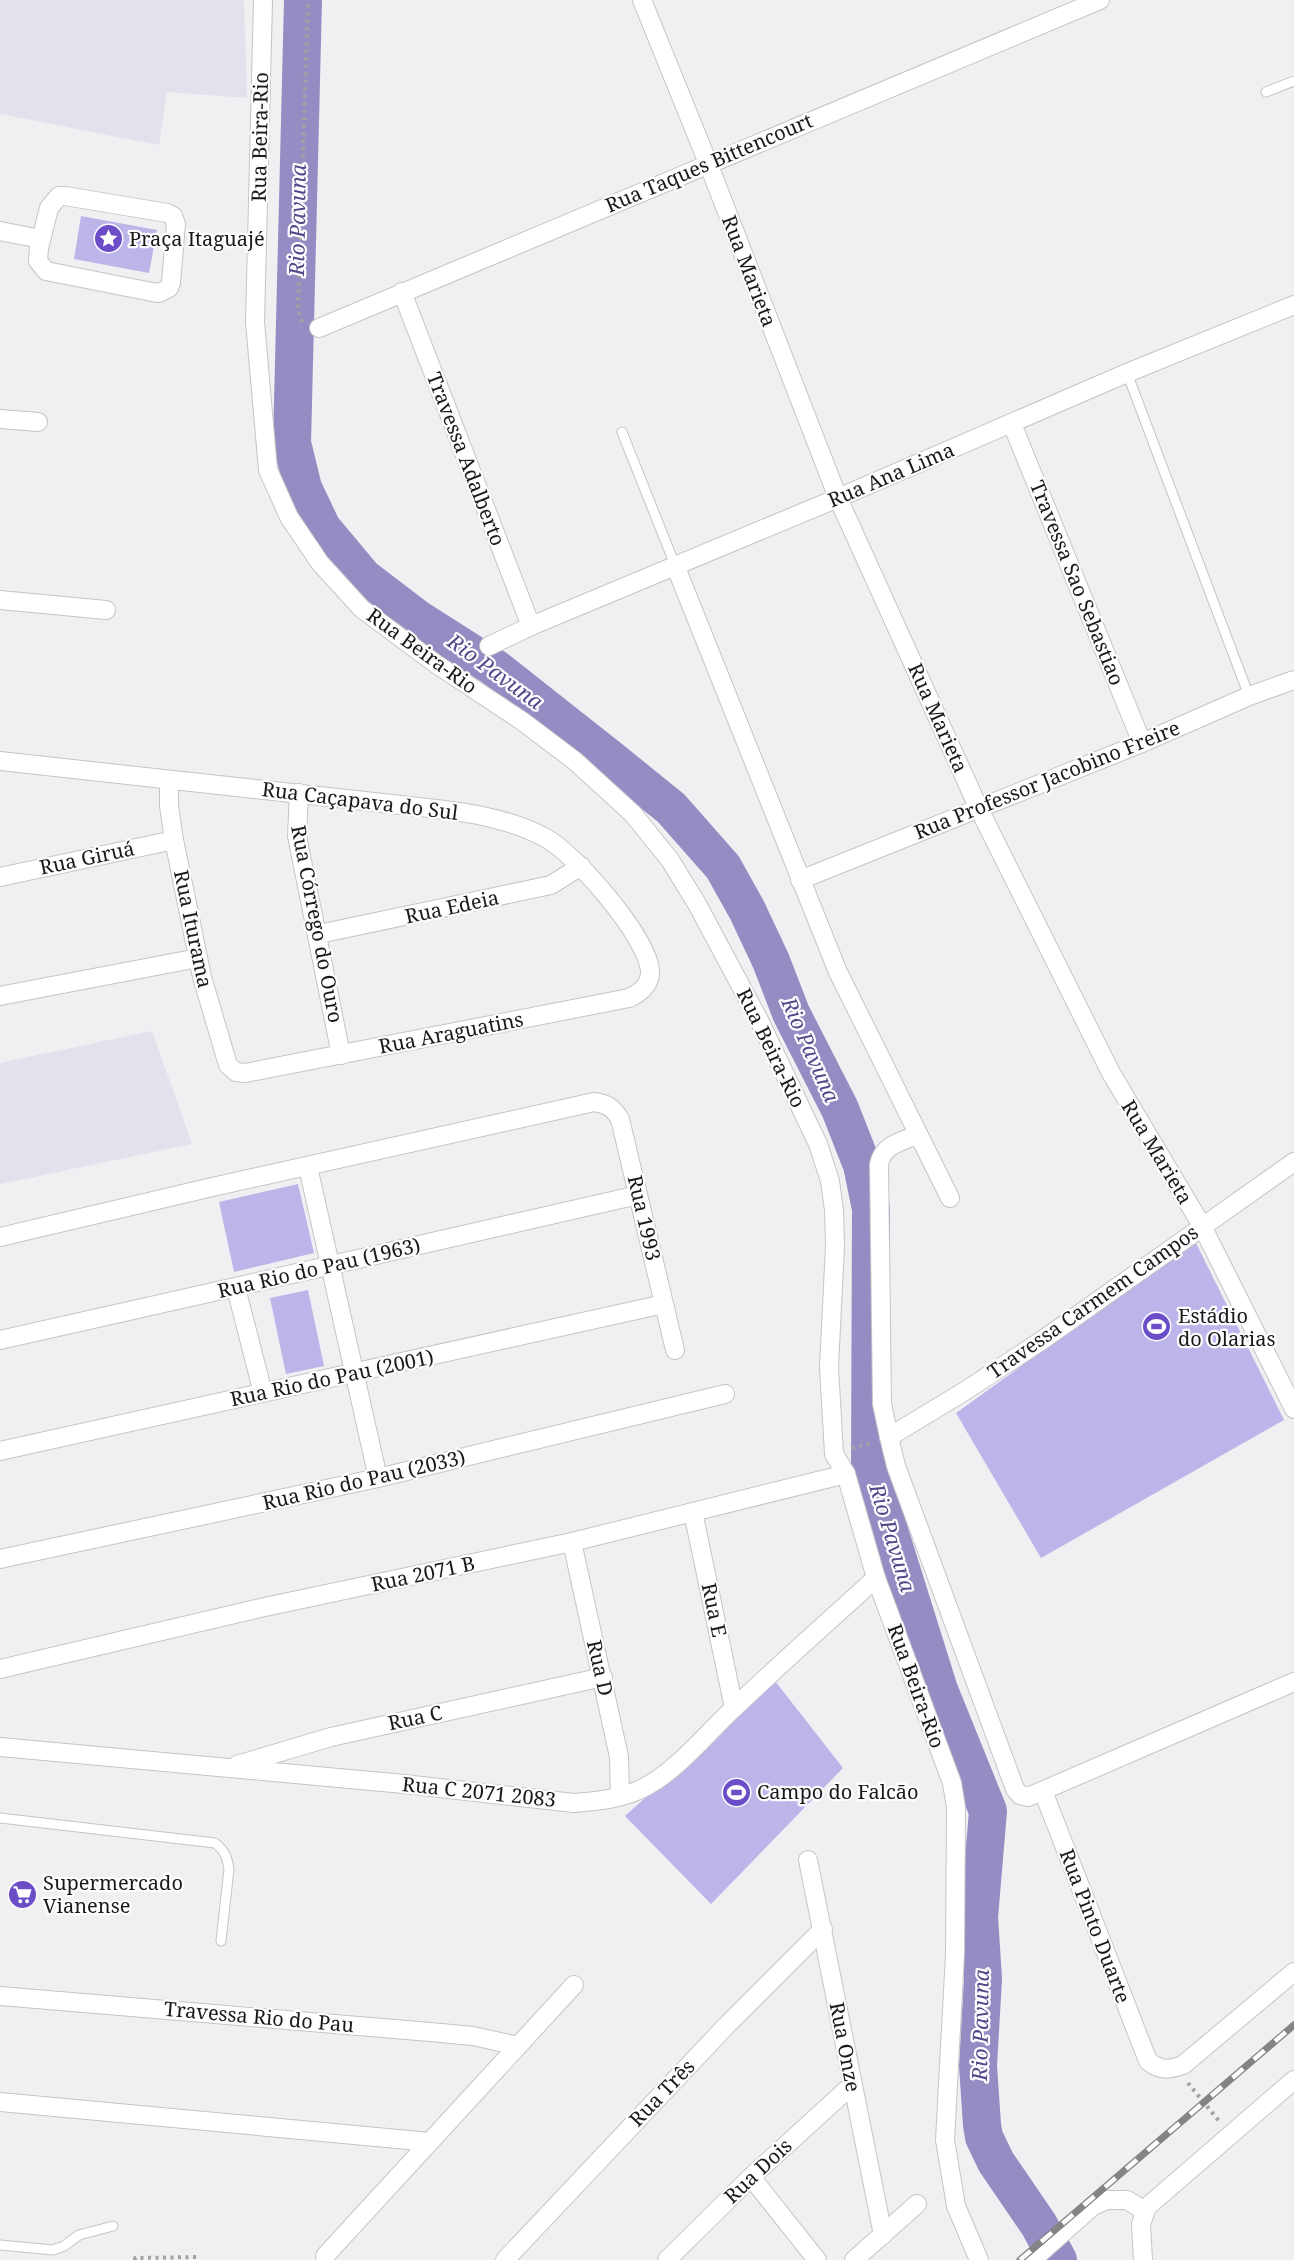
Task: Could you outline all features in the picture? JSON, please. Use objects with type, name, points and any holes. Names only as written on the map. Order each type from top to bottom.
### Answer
[{"type":"street","name":"Rua Beira-Rio","points":[[263,0],[255,322],[268,470],[289,517],[320,563],[362,609],[575,761],[633,814],[670,860],[697,904],[760,1022],[818,1144],[830,1181],[835,1246],[829,1367],[834,1454],[846,1474],[876,1578],[952,1783],[956,1807],[955,1954],[945,2140],[956,2206],[979,2260]]},
{"type":"street","name":"Rua Marieta","points":[[642,0],[838,498],[979,809],[1111,1073],[1202,1226],[1287,1379],[1294,1409]]},
{"type":"street","name":"Rua Taques Bittencourt","points":[[319,328],[1100,0]]},
{"type":"street","points":[[59,196],[171,214],[176,224],[169,288],[152,292],[46,271],[38,261],[41,238],[49,208],[59,196]]},
{"type":"street","points":[[0,231],[41,238]]},
{"type":"street","name":"Travessa Adalberto","points":[[402,292],[531,626]]},
{"type":"street","name":"Rua Ana Lima","points":[[489,646],[531,626],[838,498],[1127,373],[1294,305]]},
{"type":"street","points":[[0,419],[38,422]]},
{"type":"street","name":"Travessa Sao Sebastiao","points":[[1012,424],[1142,743]]},
{"type":"street","points":[[675,565],[838,972],[917,1136],[950,1198]]},
{"type":"street","points":[[0,600],[106,610]]},
{"type":"street","name":"Rua Professor Jacobino Freire","points":[[800,880],[1142,743],[1249,696],[1294,680]]},
{"type":"street","name":"Rua Caçapava do Sul","points":[[0,761],[299,793],[444,810],[495,819],[546,838],[581,866],[626,921],[650,970]]},
{"type":"street","name":"Rua Iturama","points":[[170,781],[169,806],[174,840],[198,958],[216,1029],[228,1065],[236,1072]]},
{"type":"street","name":"Rua Córrego do Ouro","points":[[299,793],[297,836],[319,934],[341,1055]]},
{"type":"street","name":"Rua Giruá","points":[[0,877],[174,840]]},
{"type":"street","name":"Rua Edeia","points":[[319,934],[542,887],[565,878],[581,866]]},
{"type":"street","points":[[0,996],[198,958]]},
{"type":"street","name":"Rua Araguatins","points":[[236,1072],[341,1055],[629,998],[644,988],[649,980],[650,970]]},
{"type":"street","name":"Rua 1993","points":[[308,1167],[594,1102],[607,1104],[614,1109],[620,1119],[675,1350]]},
{"type":"street","points":[[917,1136],[886,1148],[879,1164],[882,1404],[896,1466],[1011,1781],[1020,1795],[1028,1797],[1294,1682]]},
{"type":"street","name":"Travessa Carmem Campos","points":[[889,1437],[1044,1339],[1294,1162]]},
{"type":"street","points":[[0,1237],[308,1167],[378,1478]]},
{"type":"street","name":"Rua Rio do Pau (1963)","points":[[0,1340],[638,1195]]},
{"type":"street","points":[[236,1288],[263,1393]]},
{"type":"street","name":"Rua Rio do Pau (2001)","points":[[0,1451],[664,1304]]},
{"type":"street","name":"Rua Rio do Pau (2033)","points":[[0,1559],[378,1478],[725,1394]]},
{"type":"street","name":"Rua 2071 B","points":[[0,1669],[271,1605],[572,1542],[846,1474]]},
{"type":"street","name":"Rua E","points":[[693,1512],[734,1707]]},
{"type":"street","name":"Rua D","points":[[572,1542],[619,1757],[620,1796]]},
{"type":"street","name":"Rua C 2071 2083","points":[[0,1747],[144,1762],[229,1767],[404,1784],[574,1803],[620,1796],[640,1790],[675,1765],[734,1707],[876,1578]]},
{"type":"street","name":"Rua C","points":[[229,1767],[331,1737],[603,1677]]},
{"type":"street","name":"Rua Pinto Duarte","points":[[1042,1791],[1148,2061],[1155,2067],[1165,2070],[1186,2062]]},
{"type":"street","name":"Rua Onze","points":[[808,1860],[883,2235]]},
{"type":"street","name":"Rua Três","points":[[505,2260],[726,2026],[823,1929]]},
{"type":"street","points":[[1186,2062],[1294,1972]]},
{"type":"street","points":[[325,2256],[574,1985]]},
{"type":"street","name":"Travessa Rio do Pau","points":[[0,1996],[473,2036],[518,2046]]},
{"type":"street","points":[[1143,2260],[1141,2224],[1146,2209],[1294,2080]]},
{"type":"street","name":"Rua Dois","points":[[667,2260],[751,2177],[852,2085]]},
{"type":"street","points":[[0,2102],[430,2142]]},
{"type":"street","points":[[751,2177],[817,2260]]},
{"type":"street","points":[[1033,2259],[1093,2206],[1107,2200],[1127,2200],[1146,2209]]},
{"type":"street","points":[[854,2260],[917,2204]]},
{"type":"lane","points":[[1266,92],[1294,81]]},
{"type":"lane","points":[[1127,373],[1249,696]]},
{"type":"lane","points":[[621,432],[675,565]]},
{"type":"lane","points":[[0,1818],[215,1843],[228,1857],[229,1869],[221,1941]]},
{"type":"lane","points":[[0,2245],[53,2250],[64,2246],[79,2235],[113,2226]]},
{"type":"path","points":[[308,0],[298,310],[301,321],[307,328],[319,328]]},
{"type":"path","points":[[1186,2062],[1192,2070],[1184,2078],[1231,2135]]},
{"type":"path","points":[[135,2260],[135,2258],[199,2257]]},
{"type":"shaded area","points":[[0,0],[244,0],[247,98],[167,92],[159,145],[0,114]]},
{"type":"shaded area","points":[[81,216],[157,230],[149,273],[74,259]]},
{"type":"shaded area","points":[[152,1031],[192,1144],[0,1184],[0,1063]]},
{"type":"shaded area","points":[[298,1184],[314,1253],[234,1272],[219,1202]]},
{"type":"shaded area","name":"Estádio do Olarias","points":[[1195,1241],[1284,1420],[1041,1558],[956,1413]]},
{"type":"shaded area","points":[[308,1290],[324,1366],[286,1374],[270,1298]]},
{"type":"shaded area","name":"Campo do Falcão","points":[[775,1681],[843,1768],[711,1904],[625,1816]]},
{"type":"waterway","name":"Rio Pavuna","points":[[303,0],[292,443],[303,488],[322,528],[363,577],[418,619],[495,668],[671,808],[723,867],[747,910],[771,961],[791,1013],[840,1109],[862,1165],[871,1209],[870,1470],[939,1690],[988,1811],[979,1917],[983,1979],[978,2066],[984,2137],[996,2162],[1039,2225],[1058,2260]]},
{"type":"railway","points":[[1020,2260],[1294,2025]]},
{"type":"place","name":"Praça Itaguajé","points":[[108,239]]},
{"type":"place","name":"Estádio do Olarias","points":[[1157,1327]]},
{"type":"place","name":"Campo do Falcão","points":[[736,1792]]},
{"type":"place","name":"Supermercado Vianense","points":[[22,1895]]}]
